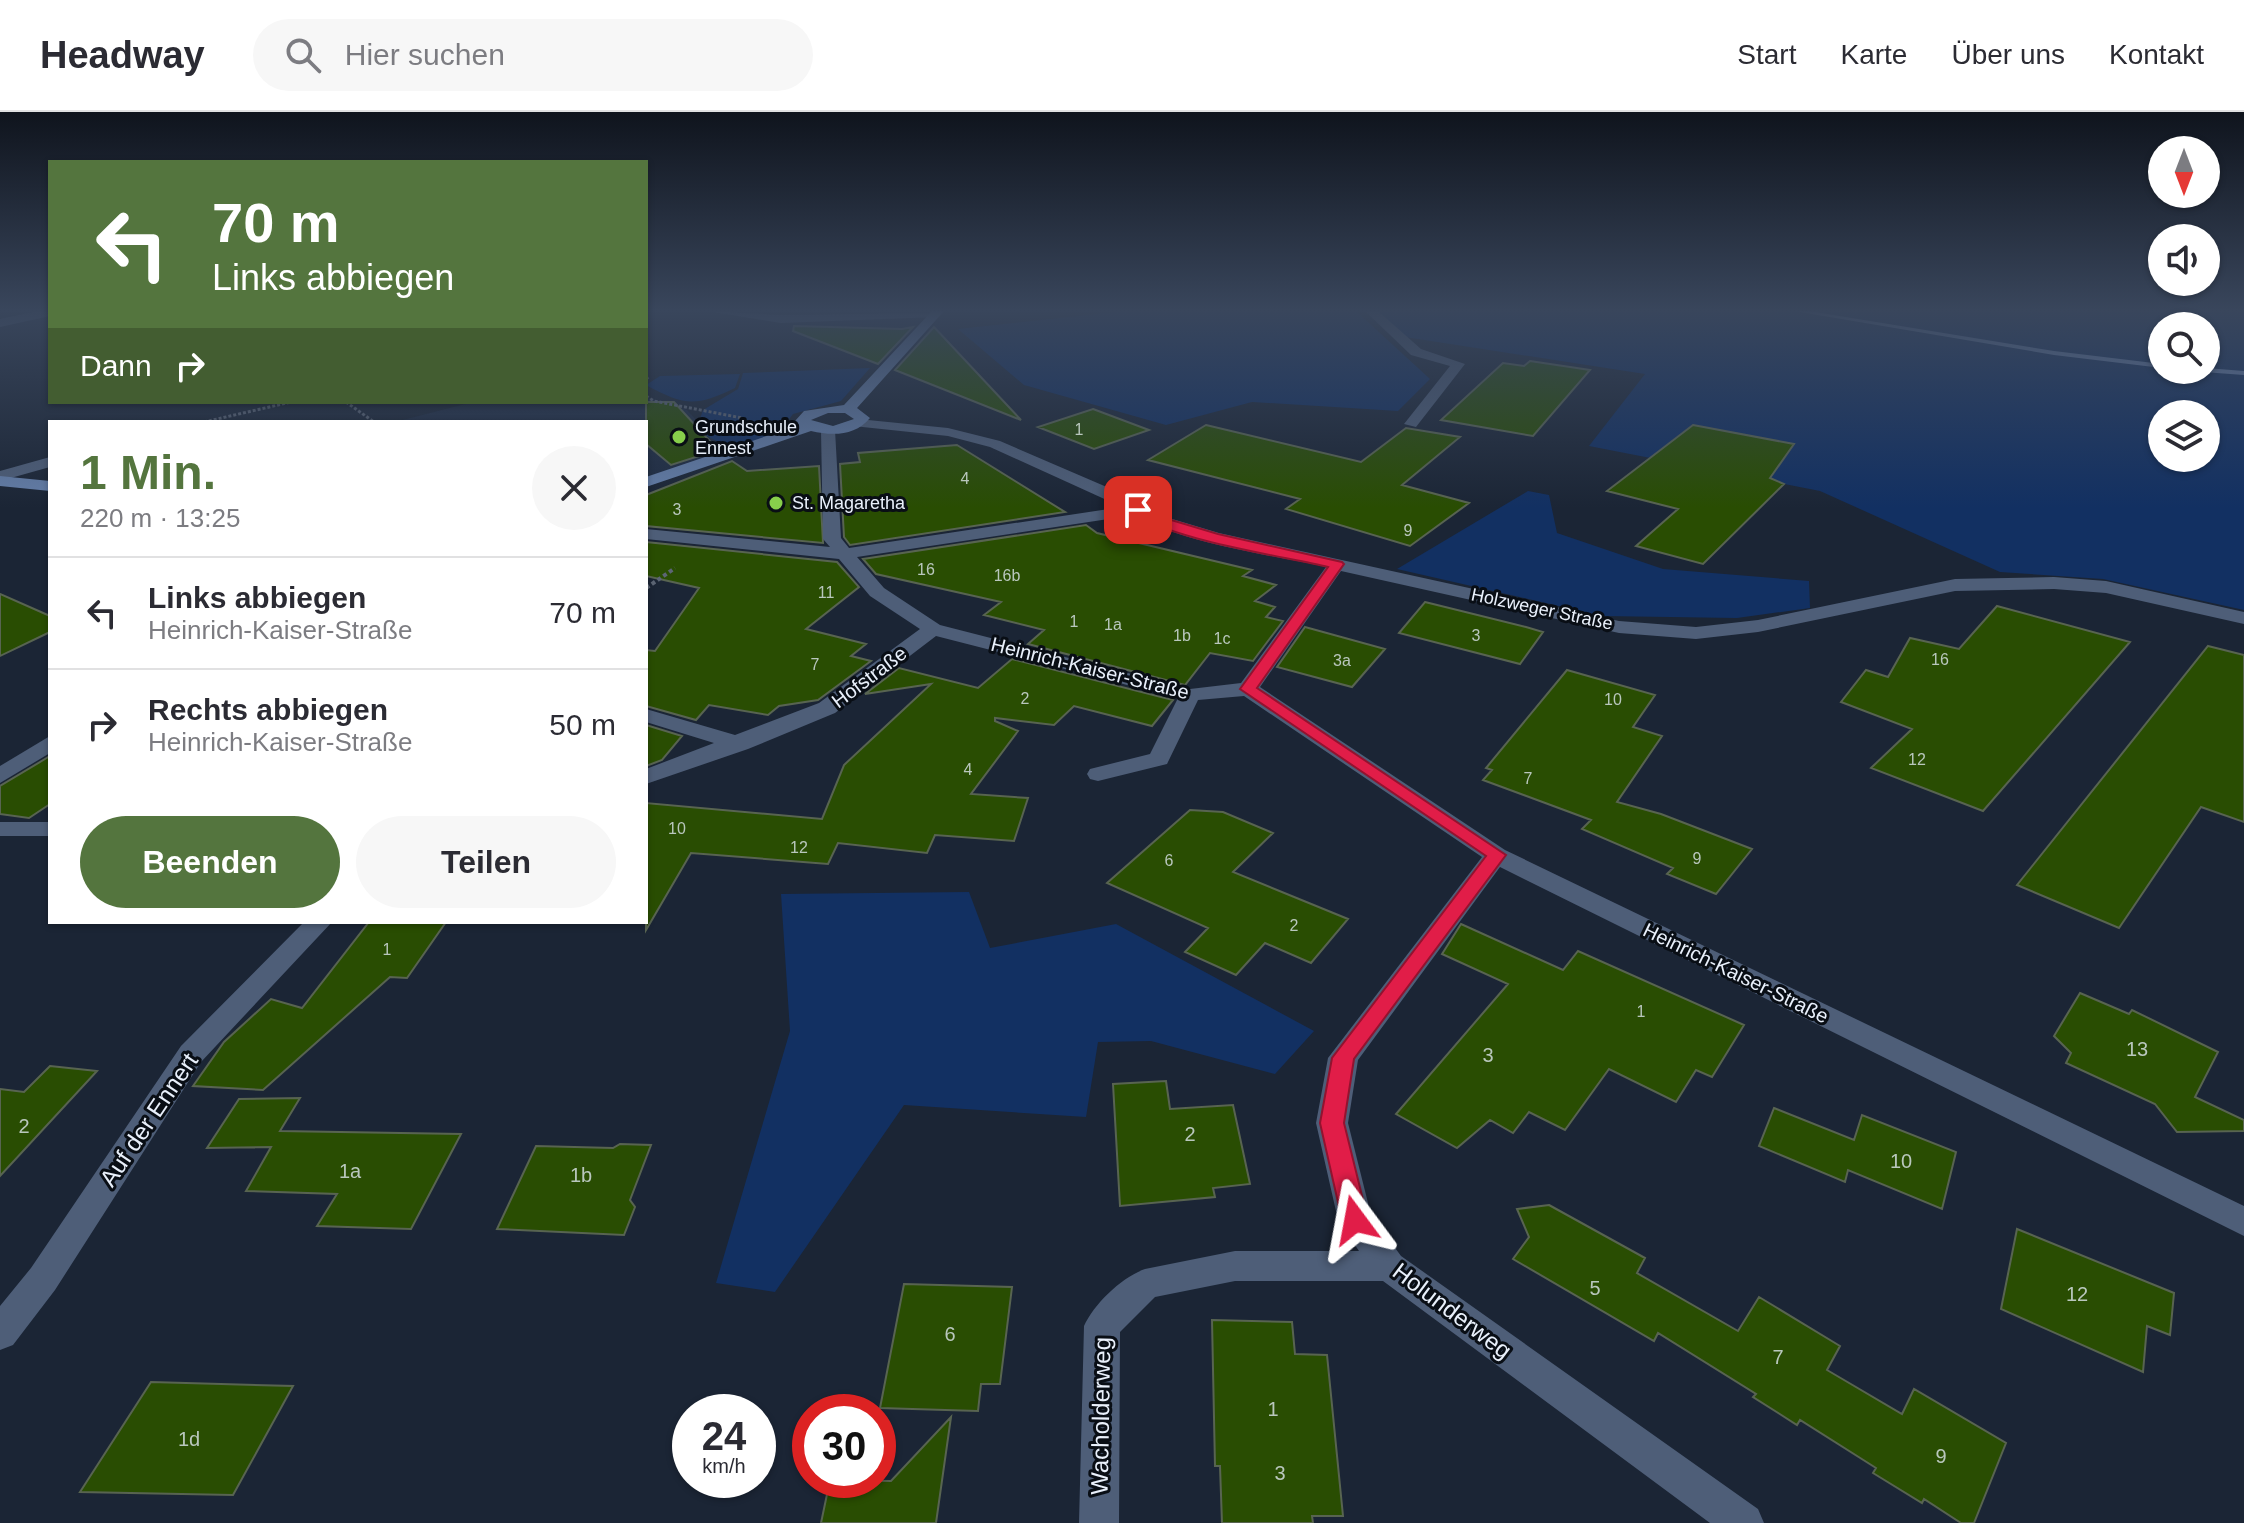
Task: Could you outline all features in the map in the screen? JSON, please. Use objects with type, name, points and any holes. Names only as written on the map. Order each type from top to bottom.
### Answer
[{"type":"street","points":[[648,481],[809,427],[828,430],[853,416],[885,377]]},
{"type":"street","points":[[1411,424],[1448,377]]},
{"type":"street","points":[[809,427],[802,421],[809,414],[853,416]]},
{"type":"street","name":"Holzweger Straße","points":[[853,416],[948,432],[995,444],[1117,497],[1153,519],[1215,537],[1619,627],[1696,633],[1758,626],[1955,585],[2054,583],[2106,587],[2244,618]]},
{"type":"street","points":[[828,430],[832,539],[877,592],[933,629]]},
{"type":"street","points":[[0,478],[48,463]]},
{"type":"street","points":[[0,478],[48,486]]},
{"type":"street","points":[[648,534],[844,554],[1138,510]]},
{"type":"street","points":[[1248,689],[1337,564]]},
{"type":"street","name":"Heinrich-Kaiser-Straße","points":[[933,629],[1190,695],[1248,689],[1496,855],[2244,1222]]},
{"type":"street","name":"Hofstraße","points":[[648,776],[740,744],[827,708],[933,629]]},
{"type":"street","points":[[1098,774],[1159,759],[1190,695]]},
{"type":"street","points":[[648,716],[740,744]]},
{"type":"street","points":[[0,776],[48,744]]},
{"type":"street","points":[[0,829],[48,829]]},
{"type":"street","name":"Holunderweg","points":[[1496,855],[1343,1058],[1332,1123],[1355,1220],[1389,1266],[1744,1523]]},
{"type":"street","name":"Auf der Ennert","points":[[0,1334],[43,1279],[191,1054],[317,924]]},
{"type":"street","name":"Wacholderweg","points":[[1099,1523],[1102,1326],[1145,1284],[1235,1266],[1389,1266]]},
{"type":"path","points":[[648,397],[654,401],[754,420],[770,441]]},
{"type":"path","points":[[213,420],[282,404]]},
{"type":"path","points":[[349,404],[371,420]]},
{"type":"shaded area","points":[[659,377],[739,377],[735,388],[690,402],[671,397],[648,384]]},
{"type":"shaded area","points":[[742,377],[862,377],[841,401],[793,414],[781,430],[735,451],[696,430],[703,410],[738,389]]},
{"type":"shaded area","points":[[1014,377],[1430,379],[1398,411],[1252,402],[1166,425],[1024,385]]},
{"type":"shaded area","points":[[1643,377],[2148,377],[2148,384],[2220,384],[2220,377],[2244,377],[2244,610],[2103,579],[2000,572],[1820,491],[1589,446]]},
{"type":"shaded area","name":"Grundschule Ennest","points":[[648,398],[687,410],[726,452],[648,477],[648,420],[403,420],[465,404],[648,404]]},
{"type":"shaded area","points":[[1528,491],[1549,495],[1557,533],[1663,569],[1809,581],[1810,608],[1737,618],[1602,616],[1397,569]]},
{"type":"shaded area","points":[[969,892],[990,948],[1116,924],[1314,1031],[1275,1074],[1151,1041],[1098,1042],[1086,1117],[904,1105],[775,1292],[716,1283],[790,1031],[781,894]]},
{"type":"building","points":[[912,377],[981,377],[1021,420]]},
{"type":"building","points":[[1488,377],[1584,377],[1533,436],[1441,420]]},
{"type":"building","points":[[648,402],[674,402],[718,450],[671,465],[648,446]]},
{"type":"building","points":[[1093,409],[1149,430],[1094,449],[1038,427]]},
{"type":"building","points":[[1206,425],[1361,462],[1406,428],[1460,437],[1402,485],[1469,503],[1410,546],[1286,509],[1300,499],[1148,460]]},
{"type":"building","points":[[1693,425],[1794,444],[1770,478],[1784,484],[1703,564],[1636,546],[1678,509],[1607,491]]},
{"type":"building","points":[[957,445],[1065,512],[850,545],[844,537],[840,464],[860,462],[858,453]]},
{"type":"building","points":[[732,461],[747,471],[819,466],[823,543],[648,526],[648,494]]},
{"type":"building","points":[[1086,525],[1097,533],[1252,570],[1243,576],[1276,585],[1255,601],[1275,607],[1266,617],[1283,621],[1253,661],[1210,653],[1185,685],[1028,644],[1044,630],[984,615],[1001,602],[876,574],[863,559]]},
{"type":"building","points":[[648,542],[837,562],[859,587],[806,629],[866,644],[851,656],[871,661],[818,700],[779,706],[768,715],[709,705],[696,720],[648,707],[648,650],[655,651],[699,588],[648,576]]},
{"type":"building","points":[[0,594],[48,615],[48,633],[0,656]]},
{"type":"building","points":[[1425,602],[1543,632],[1520,664],[1399,633]]},
{"type":"building","points":[[1997,606],[2130,642],[1983,811],[1871,768],[1912,729],[1841,702],[1866,670],[1888,677],[1910,638],[1959,649]]},
{"type":"building","points":[[1305,627],[1385,649],[1352,687],[1277,667]]},
{"type":"building","points":[[2208,646],[2244,655],[2244,822],[2201,807],[2119,928],[2017,885]]},
{"type":"building","points":[[1012,659],[1173,700],[1152,726],[1074,706],[1054,725],[995,718],[995,721],[1018,731],[971,794],[1028,798],[1014,841],[935,835],[927,853],[838,843],[828,864],[691,853],[646,930],[648,803],[822,819],[844,765],[931,684],[865,694],[899,668],[978,688]]},
{"type":"building","points":[[1567,670],[1655,695],[1633,727],[1662,736],[1617,802],[1661,814],[1752,849],[1716,894],[1667,874],[1673,868],[1582,829],[1591,820],[1483,780],[1492,770],[1486,768]]},
{"type":"building","points":[[648,726],[682,736],[662,760],[648,765]]},
{"type":"building","points":[[48,757],[48,805],[29,818],[0,814],[0,786]]},
{"type":"building","points":[[1190,810],[1223,812],[1273,833],[1233,872],[1348,919],[1311,963],[1265,943],[1236,975],[1185,952],[1208,928],[1107,883]]},
{"type":"building","points":[[367,924],[445,924],[407,978],[390,977],[263,1090],[193,1086],[224,1042],[271,999],[302,1008]]},
{"type":"building","points":[[1461,924],[1563,970],[1578,951],[1744,1025],[1712,1077],[1696,1070],[1676,1102],[1609,1069],[1565,1130],[1529,1112],[1513,1133],[1490,1120],[1457,1148],[1396,1114],[1508,984],[1442,954]]},
{"type":"building","points":[[2080,993],[2129,1014],[2132,1010],[2218,1052],[2195,1097],[2244,1120],[2244,1131],[2177,1132],[2155,1104],[2066,1063],[2071,1053],[2054,1036]]},
{"type":"building","points":[[50,1066],[97,1071],[0,1176],[0,1089],[24,1092]]},
{"type":"building","points":[[1166,1081],[1170,1109],[1233,1105],[1250,1184],[1213,1188],[1215,1197],[1120,1206],[1113,1084]]},
{"type":"building","points":[[300,1098],[280,1131],[461,1134],[411,1229],[317,1226],[337,1194],[246,1191],[271,1147],[207,1148],[239,1099]]},
{"type":"building","points":[[1774,1108],[1854,1140],[1862,1115],[1956,1152],[1942,1209],[1848,1170],[1845,1182],[1759,1146]]},
{"type":"building","points":[[620,1144],[651,1145],[630,1200],[635,1207],[624,1235],[497,1229],[536,1146],[613,1148]]},
{"type":"building","points":[[1549,1205],[1645,1258],[1637,1273],[1738,1331],[1759,1297],[1840,1346],[1827,1370],[1902,1414],[1914,1389],[2006,1443],[1974,1523],[1961,1523],[1924,1499],[1922,1503],[1873,1473],[1876,1468],[1800,1420],[1797,1425],[1753,1397],[1756,1394],[1658,1333],[1654,1341],[1513,1259],[1529,1237],[1517,1209]]},
{"type":"building","points":[[2017,1229],[2174,1293],[2170,1335],[2147,1326],[2143,1372],[2001,1309]]},
{"type":"building","points":[[904,1284],[1012,1287],[1000,1384],[981,1384],[978,1411],[896,1408],[896,1394],[883,1394]]},
{"type":"building","points":[[1212,1320],[1292,1322],[1295,1354],[1327,1355],[1343,1516],[1312,1516],[1313,1523],[1222,1523],[1220,1466],[1215,1466]]},
{"type":"building","points":[[151,1382],[293,1386],[233,1495],[80,1492]]},
{"type":"building","points":[[951,1417],[936,1523],[821,1523],[826,1498],[896,1498],[896,1476]]},
{"type":"place","name":"Grundschule Ennest","points":[[679,437]]},
{"type":"place","name":"St. Magaretha","points":[[776,503]]},
{"type":"route","points":[[1138,510],[1153,519],[1215,537],[1337,564],[1248,689],[1496,855],[1343,1058],[1332,1123],[1355,1220]]}]
